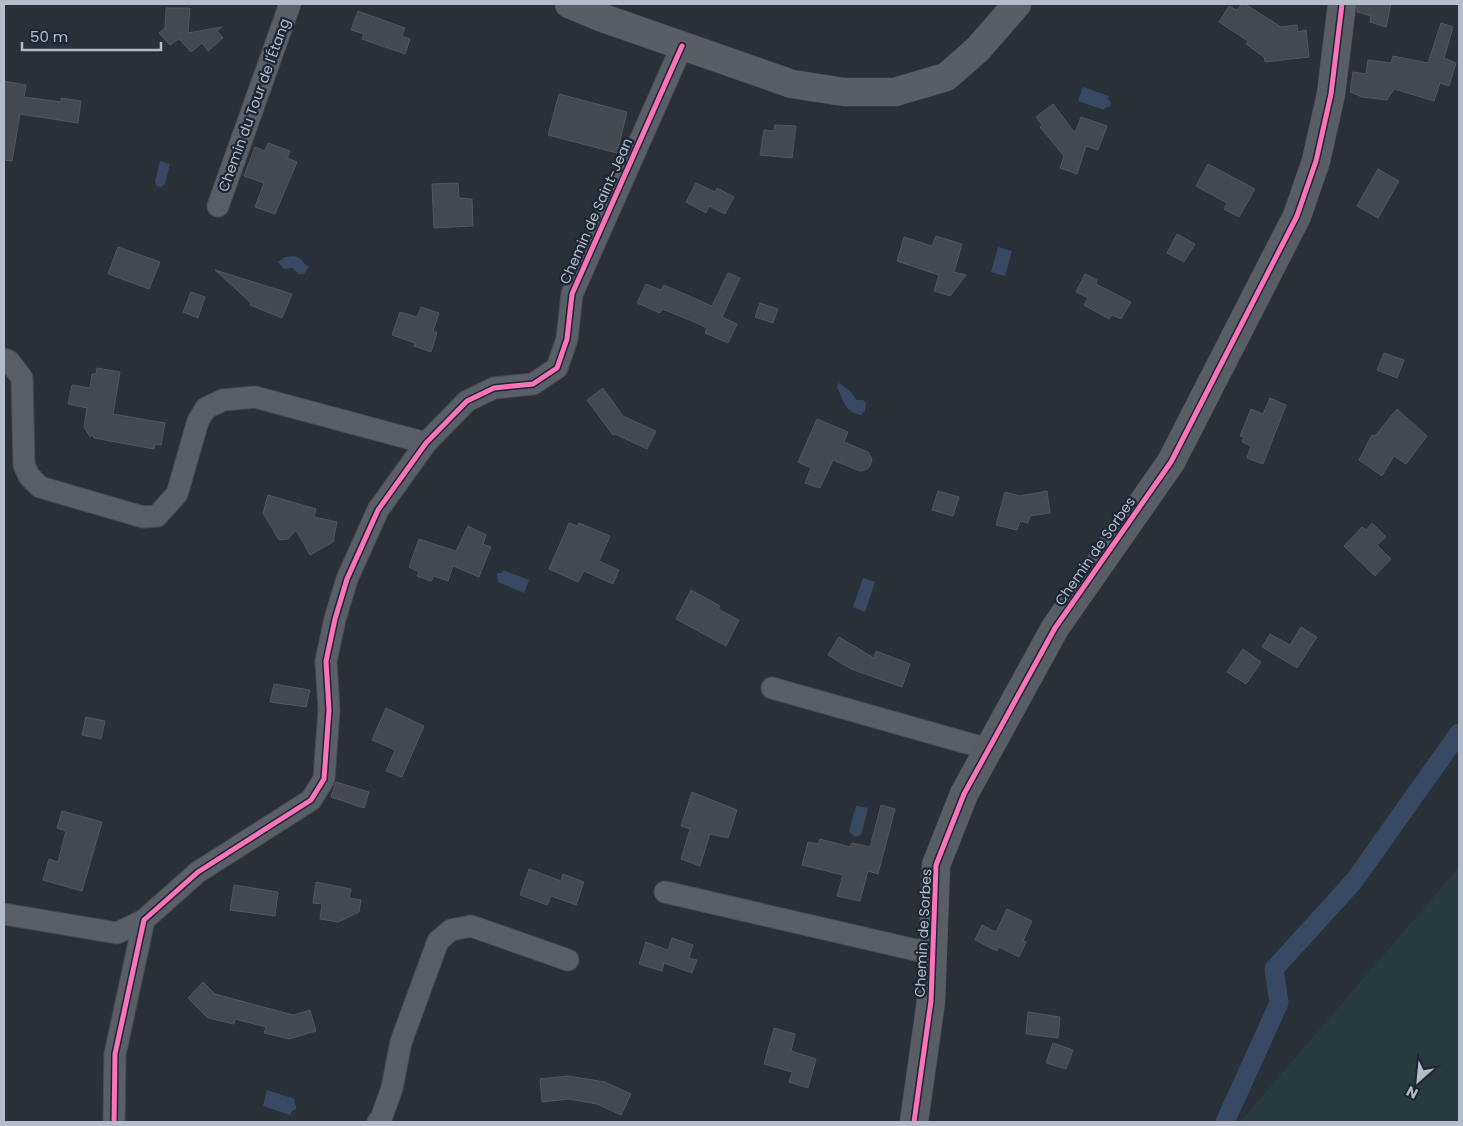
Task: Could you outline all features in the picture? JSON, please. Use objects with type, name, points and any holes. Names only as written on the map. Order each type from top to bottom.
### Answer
[{"type":"street","name":"Chemin du Tour de l'Étang","points":[[218,206],[290,4]]},
{"type":"street","points":[[569,4],[600,17],[792,84],[844,92],[895,92],[946,77],[978,49],[1017,4]]},
{"type":"street","name":"Chemin de Sorbes","points":[[914,1122],[932,1001],[936,865],[964,794],[1055,628],[1171,462],[1297,216],[1316,161],[1331,94],[1342,4]]},
{"type":"street","name":"Chemin de Saint-Jean","points":[[4,914],[117,933],[144,920],[198,872],[312,800],[324,779],[329,710],[326,661],[335,619],[347,579],[378,510],[426,443],[466,401],[494,388],[532,384],[557,368],[567,339],[572,294],[682,46]]},
{"type":"street","points":[[4,359],[9,361],[22,378],[24,465],[29,476],[40,486],[53,492],[143,517],[157,516],[177,494],[198,421],[206,408],[223,400],[255,397],[426,443]]},
{"type":"street","points":[[772,688],[988,749]]},
{"type":"street","points":[[665,892],[933,954]]},
{"type":"street","points":[[114,1122],[115,1054],[144,920]]},
{"type":"street","points":[[378,1122],[381,1119],[392,1088],[401,1042],[438,941],[451,930],[471,926],[568,960]]},
{"type":"green space","points":[[1459,867],[1459,1122],[1240,1122]]},
{"type":"water","points":[[1083,87],[1109,96],[1110,106],[1104,110],[1078,101]]},
{"type":"water","points":[[160,161],[170,164],[165,184],[161,187],[157,186],[155,182]]},
{"type":"water","points":[[998,247],[1012,251],[1005,276],[991,272]]},
{"type":"water","points":[[294,256],[309,267],[304,274],[299,274],[292,268],[284,269],[278,262],[285,257]]},
{"type":"water","points":[[839,383],[850,391],[857,400],[863,400],[866,403],[865,411],[861,415],[851,411],[845,405],[837,387]]},
{"type":"water","points":[[503,570],[529,580],[524,593],[498,582],[497,573],[502,573]]},
{"type":"water","points":[[863,578],[875,582],[865,612],[853,607]]},
{"type":"water","points":[[856,806],[868,808],[861,835],[855,837],[849,831]]},
{"type":"water","points":[[267,1090],[295,1099],[296,1109],[290,1115],[263,1106]]},
{"type":"building","points":[[1242,4],[1245,4],[1281,27],[1297,25],[1298,32],[1306,30],[1309,57],[1265,62],[1264,57],[1246,44],[1248,41],[1219,22],[1229,6],[1237,10]]},
{"type":"building","points":[[1357,4],[1391,4],[1386,27],[1370,22],[1371,16],[1357,12]]},
{"type":"building","points":[[166,8],[190,8],[188,33],[222,27],[217,31],[223,38],[208,51],[202,43],[191,52],[179,39],[170,45],[159,33],[165,28]]},
{"type":"building","points":[[358,11],[405,28],[402,36],[410,39],[405,54],[362,39],[364,34],[351,30]]},
{"type":"building","points":[[1441,23],[1453,27],[1444,58],[1456,63],[1449,86],[1440,83],[1434,101],[1394,89],[1387,100],[1362,97],[1350,92],[1353,72],[1366,74],[1368,60],[1391,63],[1393,56],[1428,63]]},
{"type":"building","points":[[4,81],[26,85],[24,97],[61,102],[61,98],[81,101],[78,123],[20,114],[12,161],[4,160]]},
{"type":"building","points":[[559,94],[627,112],[617,153],[548,135]]},
{"type":"building","points":[[1053,104],[1075,133],[1081,117],[1107,126],[1098,150],[1086,146],[1077,174],[1060,168],[1064,156],[1040,127],[1042,125],[1036,117]]},
{"type":"building","points":[[775,125],[796,126],[792,158],[760,155],[764,130],[774,131]]},
{"type":"building","points":[[268,143],[290,151],[287,158],[297,162],[275,214],[255,207],[264,183],[244,176],[255,147],[265,151]]},
{"type":"building","points":[[1208,164],[1255,189],[1239,217],[1224,209],[1227,203],[1196,186]]},
{"type":"building","points":[[1378,169],[1399,181],[1378,218],[1357,206]]},
{"type":"building","points":[[458,183],[459,198],[472,199],[473,226],[434,228],[432,184]]},
{"type":"building","points":[[696,183],[715,192],[717,188],[734,197],[725,214],[709,206],[706,213],[686,202]]},
{"type":"building","points":[[1177,234],[1195,244],[1184,262],[1167,253]]},
{"type":"building","points":[[936,236],[962,244],[954,272],[966,275],[950,296],[934,291],[939,275],[897,261],[904,237],[932,246]]},
{"type":"building","points":[[118,247],[160,262],[149,289],[108,274]]},
{"type":"building","points":[[215,270],[292,294],[282,318],[250,305],[251,303]]},
{"type":"building","points":[[728,273],[740,278],[722,317],[737,324],[728,343],[705,333],[707,328],[692,321],[662,309],[660,313],[637,303],[646,284],[661,290],[664,285],[712,306]]},
{"type":"building","points":[[1085,274],[1097,280],[1096,284],[1131,302],[1121,319],[1112,315],[1109,319],[1084,305],[1088,298],[1076,292]]},
{"type":"building","points":[[191,292],[205,297],[198,318],[183,312]]},
{"type":"building","points":[[760,303],[778,309],[773,323],[755,317]]},
{"type":"building","points":[[421,307],[439,313],[433,331],[437,333],[431,352],[414,346],[415,343],[392,335],[400,312],[417,317]]},
{"type":"building","points":[[1384,353],[1404,360],[1397,378],[1377,370]]},
{"type":"building","points":[[97,368],[120,372],[113,414],[165,423],[161,445],[155,444],[154,449],[94,438],[92,435],[90,437],[84,427],[87,408],[68,404],[72,385],[90,388],[92,374],[96,374]]},
{"type":"building","points":[[603,388],[623,416],[656,431],[647,449],[615,434],[613,435],[587,400]]},
{"type":"building","points":[[1270,398],[1286,405],[1263,464],[1247,458],[1251,446],[1242,442],[1244,437],[1240,436],[1251,409],[1263,414]]},
{"type":"building","points":[[1397,409],[1427,436],[1406,464],[1394,456],[1382,476],[1359,460],[1372,435],[1375,436]]},
{"type":"building","points":[[817,419],[848,432],[844,442],[868,452],[872,459],[870,466],[860,471],[833,460],[820,488],[805,483],[811,468],[798,462]]},
{"type":"building","points":[[938,491],[959,497],[953,516],[932,510]]},
{"type":"building","points":[[1047,491],[1050,513],[1030,516],[1028,523],[1020,521],[1017,530],[996,525],[1005,492],[1020,496]]},
{"type":"building","points":[[268,495],[316,509],[314,517],[337,522],[333,542],[310,555],[296,530],[288,539],[279,540],[263,513]]},
{"type":"building","points":[[569,523],[577,526],[579,523],[610,536],[599,561],[619,570],[613,584],[584,571],[578,582],[549,569]]},
{"type":"building","points":[[1372,523],[1386,537],[1377,545],[1391,559],[1375,576],[1344,546],[1362,527],[1366,530]]},
{"type":"building","points":[[468,526],[486,535],[483,544],[491,547],[479,577],[453,566],[448,581],[434,576],[431,581],[417,576],[419,572],[409,567],[419,539],[456,551]]},
{"type":"building","points":[[691,590],[720,606],[718,609],[739,620],[726,646],[676,619]]},
{"type":"building","points":[[1301,627],[1317,637],[1297,668],[1262,647],[1270,634],[1290,645]]},
{"type":"building","points":[[839,637],[874,658],[876,651],[910,664],[902,687],[851,669],[828,655]]},
{"type":"building","points":[[1243,649],[1261,662],[1246,684],[1227,672]]},
{"type":"building","points":[[274,684],[310,690],[306,707],[270,702]]},
{"type":"building","points":[[386,708],[424,726],[402,777],[386,771],[395,750],[372,740]]},
{"type":"building","points":[[86,717],[105,721],[101,739],[82,735]]},
{"type":"building","points":[[336,782],[369,792],[364,808],[331,797]]},
{"type":"building","points":[[692,792],[737,810],[728,838],[710,834],[700,866],[681,859],[690,829],[681,826]]},
{"type":"building","points":[[881,805],[895,809],[878,874],[868,871],[860,901],[837,896],[843,875],[802,865],[808,842],[818,844],[820,839],[850,847],[852,843],[870,847]]},
{"type":"building","points":[[62,811],[102,822],[82,891],[43,880],[49,859],[58,862],[66,831],[57,828]]},
{"type":"building","points":[[529,869],[561,881],[563,874],[584,882],[576,905],[551,896],[547,905],[520,895]]},
{"type":"building","points":[[316,882],[351,889],[349,898],[361,900],[359,912],[338,922],[320,919],[322,904],[313,903]]},
{"type":"building","points":[[234,885],[278,892],[275,916],[230,910]]},
{"type":"building","points":[[1007,909],[1032,921],[1023,941],[1026,942],[1019,957],[999,947],[997,951],[975,940],[982,925],[996,932]]},
{"type":"building","points":[[672,938],[693,945],[689,958],[697,960],[692,973],[664,963],[662,971],[639,964],[646,942],[668,950]]},
{"type":"building","points":[[203,982],[215,994],[293,1015],[310,1010],[316,1031],[289,1039],[264,1033],[266,1027],[235,1019],[234,1024],[208,1018],[188,998]]},
{"type":"building","points":[[1028,1012],[1060,1017],[1058,1038],[1026,1034]]},
{"type":"building","points":[[774,1028],[795,1034],[791,1051],[816,1059],[808,1088],[789,1082],[792,1072],[764,1064]]},
{"type":"building","points":[[1053,1043],[1073,1050],[1066,1069],[1046,1063]]},
{"type":"building","points":[[568,1076],[605,1082],[631,1094],[621,1115],[597,1104],[569,1099],[542,1102],[540,1079]]},
{"type":"waterway","points":[[1225,1122],[1279,1003],[1274,969],[1354,881],[1459,733]]},
{"type":"cycle path","points":[[914,1122],[931,1001],[936,865],[964,794],[1055,628],[1171,462],[1297,216],[1316,161],[1331,94],[1342,4]]},
{"type":"cycle path","points":[[114,1122],[115,1054],[144,920],[198,872],[311,800],[324,779],[329,710],[326,661],[335,619],[347,579],[378,510],[426,443],[467,401],[494,388],[533,384],[557,368],[567,339],[572,294],[682,46]]}]
